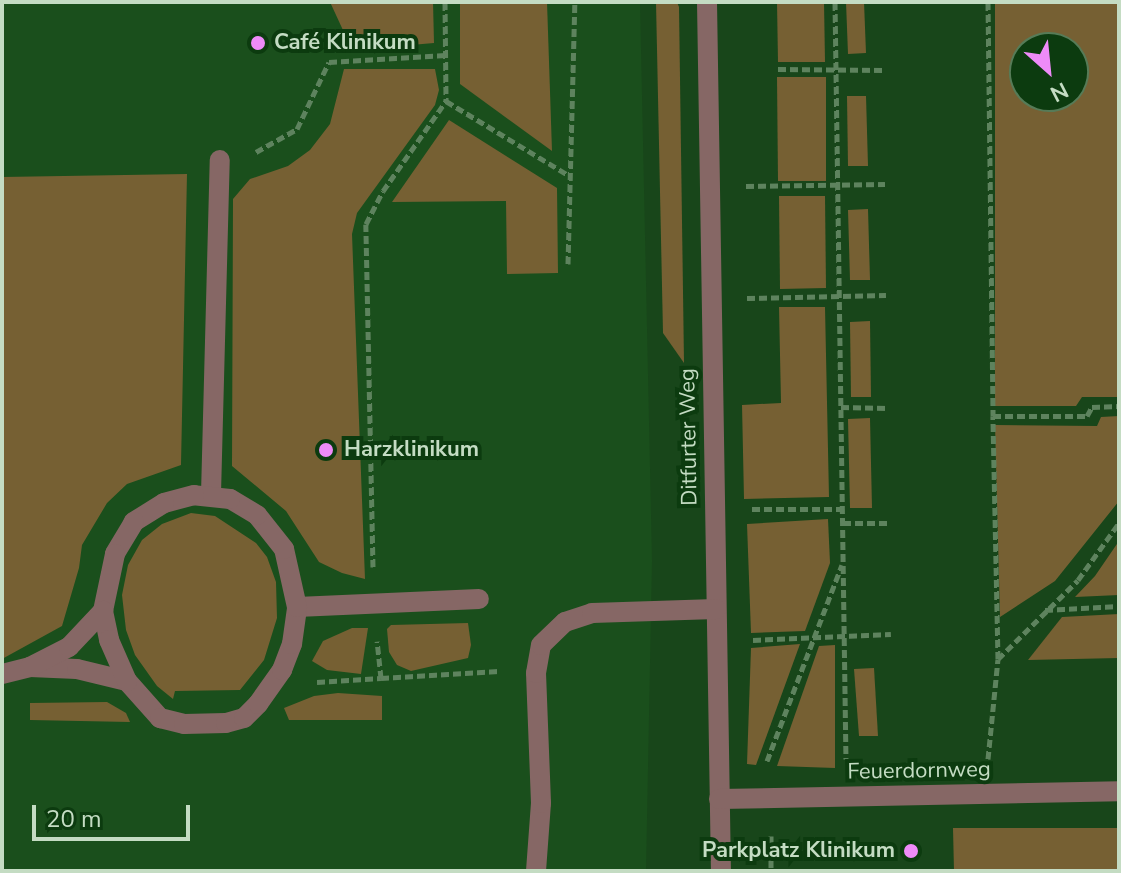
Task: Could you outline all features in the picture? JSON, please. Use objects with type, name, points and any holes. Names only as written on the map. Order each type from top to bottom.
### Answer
[{"type":"street","name":"Ditfurter Weg","points":[[707,2],[721,871]]},
{"type":"street","points":[[211,494],[220,160]]},
{"type":"street","points":[[211,494],[243,505],[275,534],[288,560],[297,607],[292,644],[276,680],[244,718],[226,723],[184,724],[160,718],[127,681],[114,655],[103,611],[115,554],[134,522],[148,511],[179,497],[211,494]]},
{"type":"street","points":[[297,607],[479,599]]},
{"type":"street","points":[[536,871],[541,803],[536,673],[541,645],[558,627],[592,613],[716,609]]},
{"type":"street","points":[[2,674],[30,667],[69,647],[103,611]]},
{"type":"street","points":[[30,667],[77,669],[127,681]]},
{"type":"street","name":"Feuerdornweg","points":[[719,799],[1119,791]]},
{"type":"path","points":[[381,678],[374,602],[366,224],[383,191],[446,101],[445,2]]},
{"type":"path","points":[[568,264],[575,2]]},
{"type":"path","points":[[835,2],[846,796]]},
{"type":"path","points":[[985,794],[998,659],[988,2]]},
{"type":"path","points":[[220,160],[252,154],[297,129],[329,62],[446,55]]},
{"type":"path","points":[[778,69],[884,70]]},
{"type":"path","points":[[446,101],[570,176]]},
{"type":"path","points":[[709,186],[885,184]]},
{"type":"path","points":[[710,300],[886,295]]},
{"type":"path","points":[[993,416],[1087,416],[1092,407],[1119,406]]},
{"type":"path","points":[[841,407],[888,408]]},
{"type":"path","points":[[714,509],[843,509]]},
{"type":"path","points":[[843,523],[889,523]]},
{"type":"path","points":[[998,659],[1078,580],[1119,523]]},
{"type":"path","points":[[753,798],[844,560]]},
{"type":"path","points":[[1045,610],[1119,606]]},
{"type":"path","points":[[716,642],[891,634]]},
{"type":"path","points":[[276,680],[319,682],[480,670],[536,673]]},
{"type":"shaded area","name":"Harzklinikum","points":[[2,2],[640,2],[652,561],[646,871],[2,871]]},
{"type":"shaded area","points":[[330,2],[433,2],[434,43],[365,49],[348,41]]},
{"type":"shaded area","points":[[460,2],[547,2],[552,151],[460,84]]},
{"type":"shaded area","points":[[656,2],[677,2],[679,7],[684,363],[663,333]]},
{"type":"shaded area","points":[[777,2],[824,2],[825,62],[778,62]]},
{"type":"shaded area","points":[[846,2],[864,2],[866,53],[848,54]]},
{"type":"shaded area","points":[[995,2],[1119,2],[1119,397],[1082,397],[1076,406],[995,406]]},
{"type":"shaded area","points":[[344,69],[435,69],[439,90],[435,105],[357,213],[352,234],[365,579],[319,562],[286,511],[232,466],[233,199],[250,179],[288,166],[310,150],[330,124]]},
{"type":"shaded area","points":[[777,77],[826,77],[826,181],[778,181]]},
{"type":"shaded area","points":[[847,96],[866,96],[868,166],[848,166]]},
{"type":"shaded area","points":[[449,120],[557,188],[558,273],[507,274],[506,201],[392,202]]},
{"type":"shaded area","points":[[187,174],[181,465],[127,484],[107,503],[82,545],[79,568],[62,626],[2,659],[2,177]]},
{"type":"shaded area","points":[[779,196],[825,196],[826,288],[780,289]]},
{"type":"shaded area","points":[[868,209],[870,280],[850,280],[848,210]]},
{"type":"shaded area","points":[[779,307],[825,307],[829,497],[744,499],[742,405],[781,403]]},
{"type":"shaded area","points":[[870,321],[871,397],[851,397],[850,322]]},
{"type":"shaded area","points":[[1119,416],[1119,501],[1055,581],[1000,617],[995,425],[1097,426],[1101,417]]},
{"type":"shaded area","points":[[870,418],[872,508],[850,508],[848,419]]},
{"type":"shaded area","points":[[191,513],[215,516],[256,543],[267,557],[276,582],[277,618],[264,660],[240,690],[175,691],[173,699],[157,686],[135,655],[126,630],[122,595],[128,565],[142,540],[162,524]]},
{"type":"shaded area","points":[[828,519],[830,563],[805,631],[751,633],[747,524]]},
{"type":"shaded area","points":[[1119,541],[1119,595],[1075,597],[1095,576]]},
{"type":"shaded area","points":[[1119,614],[1119,658],[1028,660],[1062,617]]},
{"type":"shaded area","points":[[468,623],[471,645],[468,658],[411,671],[397,665],[389,652],[387,629],[391,625]]},
{"type":"shaded area","points":[[352,628],[368,628],[361,674],[327,670],[312,661],[323,641]]},
{"type":"shaded area","points":[[800,644],[756,765],[747,764],[751,648]]},
{"type":"shaded area","points":[[835,645],[835,768],[777,766],[819,646]]},
{"type":"shaded area","points":[[874,668],[878,736],[859,736],[854,669]]},
{"type":"shaded area","points":[[338,693],[382,696],[382,720],[289,720],[284,708],[314,696]]},
{"type":"shaded area","points":[[107,702],[126,713],[130,722],[30,720],[30,703]]},
{"type":"shaded area","points":[[953,828],[1119,828],[1119,871],[954,871]]},
{"type":"place","name":"Café Klinikum","points":[[258,43]]},
{"type":"place","name":"Harzklinikum","points":[[326,450]]},
{"type":"place","name":"Parkplatz Klinikum","points":[[911,851]]}]
